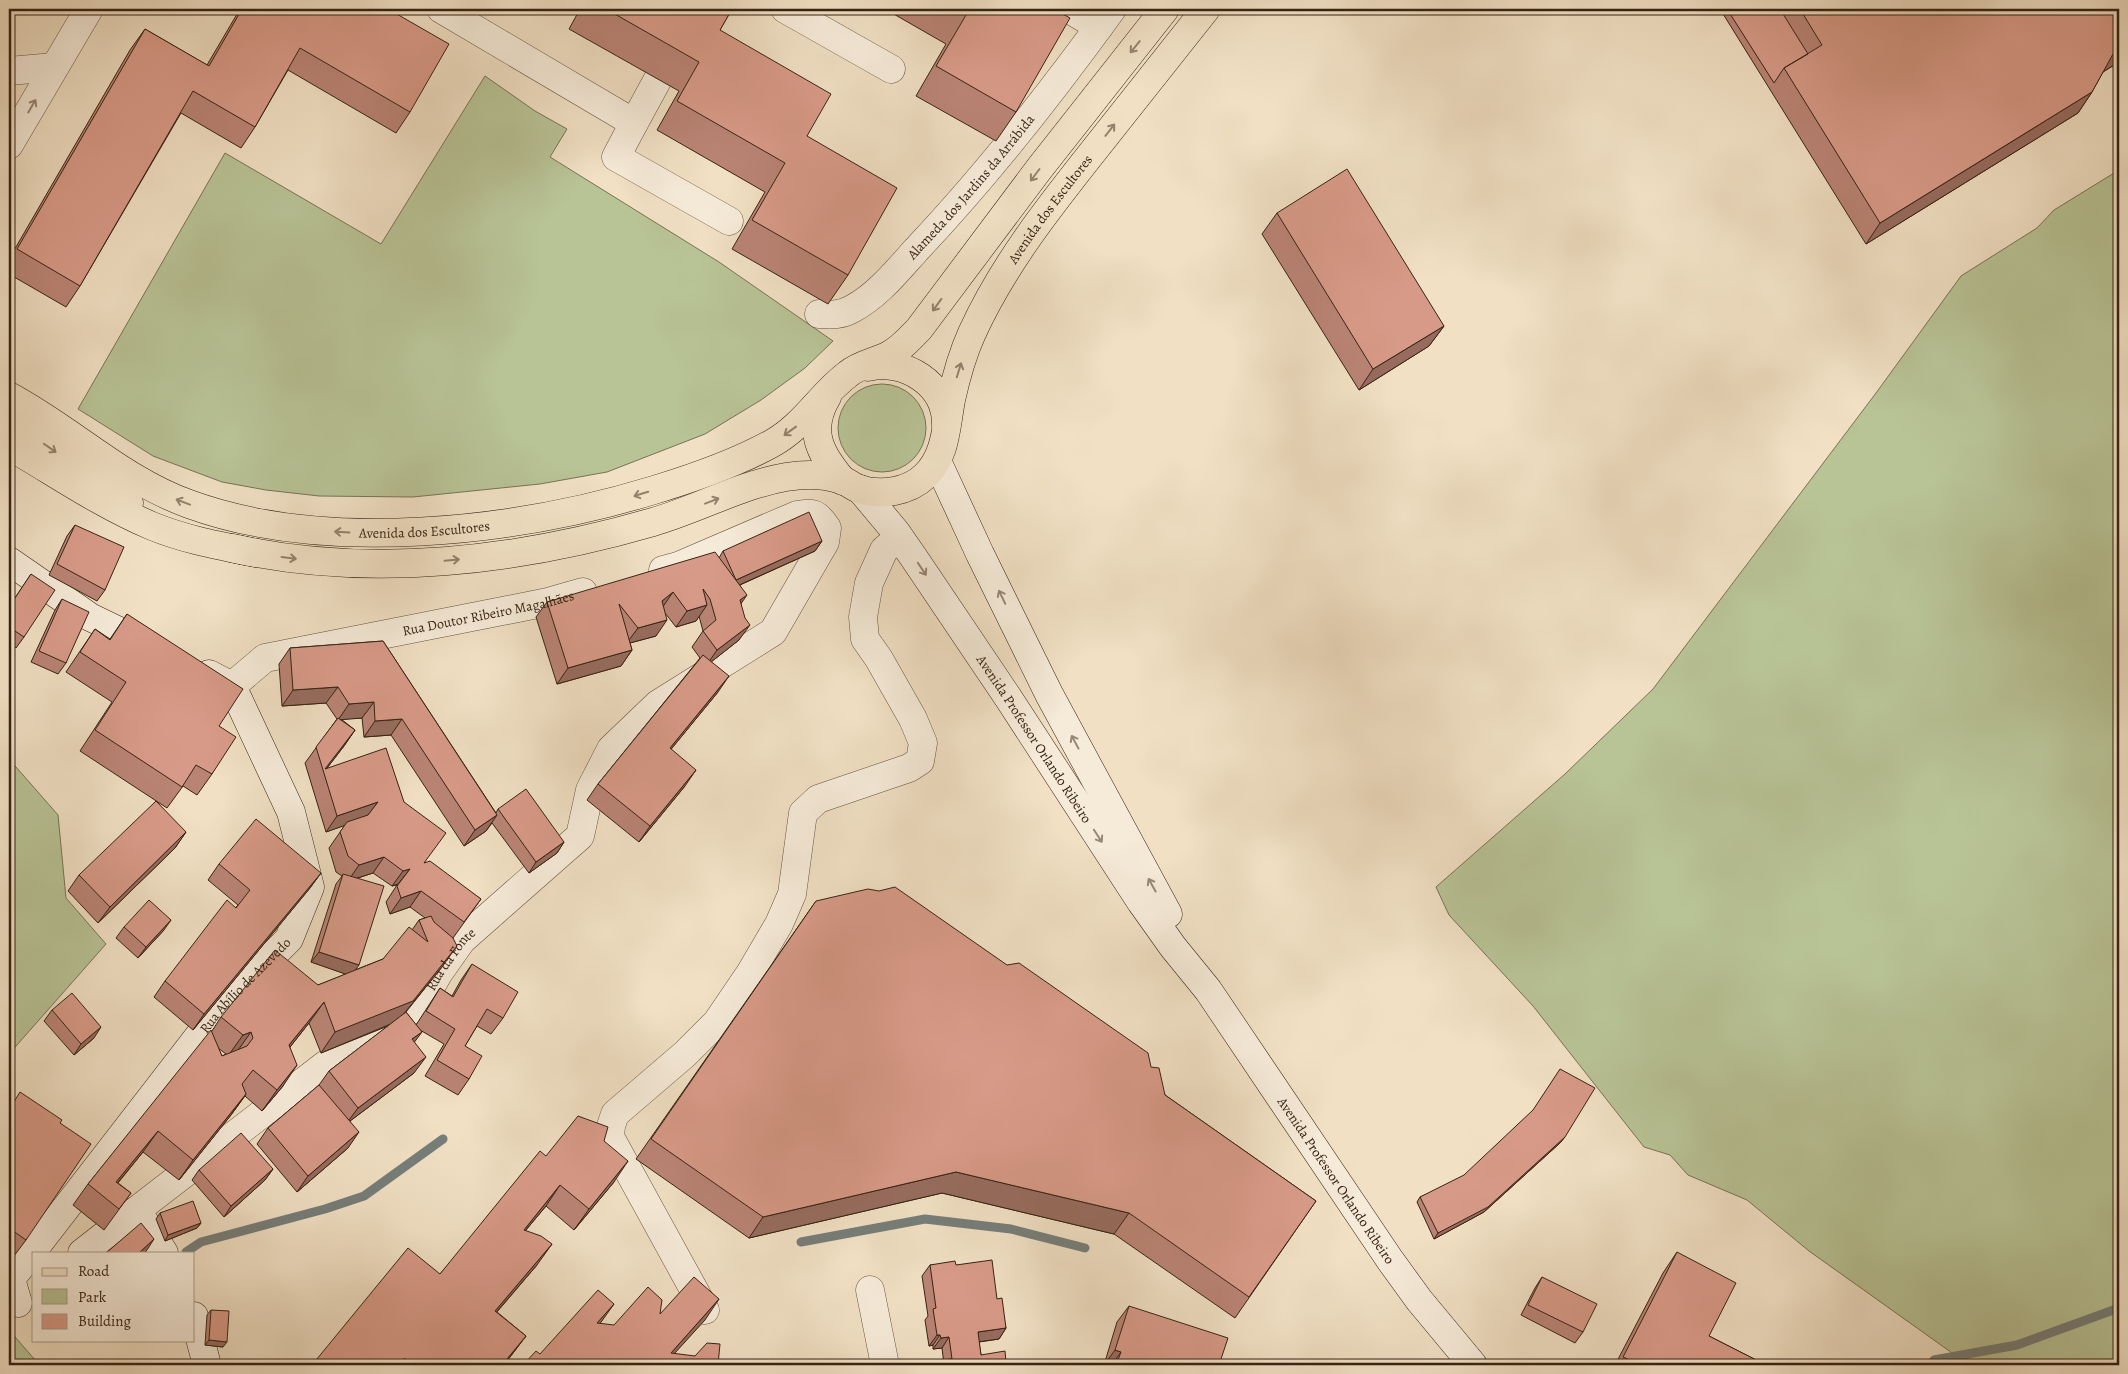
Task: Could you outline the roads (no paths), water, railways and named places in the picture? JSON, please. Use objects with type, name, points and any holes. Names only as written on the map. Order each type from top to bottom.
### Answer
[{"type":"main road","name":"Avenida dos Escultores","points":[[9,396],[52,422],[148,486],[190,505],[232,517],[291,527],[322,531],[376,532],[456,528],[542,518],[611,502],[667,486],[720,467],[771,444],[799,424],[844,377],[889,355],[906,343],[919,329],[1033,177],[1165,9]]},
{"type":"main road","name":"Avenida dos Escultores","points":[[9,422],[53,449],[96,482],[158,520],[201,539],[256,553],[290,559],[390,563],[449,560],[518,552],[564,544],[656,521],[762,482],[802,475],[820,475],[882,493],[904,489],[923,478],[937,461],[946,435],[957,375],[965,350],[987,302],[1011,261],[1051,204],[1206,9]]},
{"type":"main road","name":"Avenida dos Escultores","points":[[844,377],[873,366],[892,364],[912,371],[928,383],[940,400],[946,420],[946,435]]},
{"type":"main road","points":[[844,377],[824,402],[818,420],[818,441],[826,461],[851,485]]},
{"type":"main road","points":[[9,446],[128,515],[153,526],[206,543],[256,553]]},
{"type":"street","points":[[9,145],[89,9]]},
{"type":"street","points":[[441,9],[634,123]]},
{"type":"street","points":[[786,9],[891,69]]},
{"type":"street","name":"Alameda dos Jardins da Arrábida","points":[[819,314],[836,316],[853,309],[876,292],[958,205],[1106,18],[1069,9]]},
{"type":"street","points":[[9,71],[54,66]]},
{"type":"street","points":[[658,79],[616,157],[730,221]]},
{"type":"street","name":"Avenida Professor Orlando Ribeiro","points":[[937,461],[980,554],[1049,694],[1192,956],[1208,990]]},
{"type":"street","name":"Avenida Professor Orlando Ribeiro","points":[[851,485],[900,537],[1009,699],[1141,902],[1173,947],[1208,990],[1390,1260],[1419,1300],[1473,1365]]},
{"type":"street","name":"Rua da Fonte","points":[[83,1252],[319,1070],[421,1004],[438,974],[462,940],[580,836],[590,790],[611,749],[658,704],[773,632],[824,542],[827,528],[820,518],[811,512],[797,515],[678,566],[641,576]]},
{"type":"street","points":[[705,1310],[610,1137],[611,1126],[616,1114],[686,1054],[717,1022],[749,975],[779,924],[792,894],[803,813],[818,799],[909,768],[920,761],[923,743],[913,720],[879,658],[865,640],[864,632],[863,617],[869,583],[884,550],[900,537]]},
{"type":"street","points":[[9,561],[90,617],[232,686]]},
{"type":"street","name":"Rua Doutor Ribeiro Magalhães","points":[[232,686],[265,658],[548,602],[604,586]]},
{"type":"street","name":"Rua Abílio de Azevedo","points":[[20,1301],[11,1279],[222,1006],[289,939],[310,886],[291,812],[232,686]]},
{"type":"street","points":[[137,1210],[163,1252]]},
{"type":"street","points":[[870,1290],[885,1365]]},
{"type":"street","points":[[195,1320],[207,1365]]},
{"type":"waterway","points":[[186,1252],[201,1242],[325,1209],[364,1196],[443,1139]]},
{"type":"waterway","points":[[801,1242],[925,1219],[1011,1229],[1085,1248]]},
{"type":"waterway","points":[[1934,1360],[2017,1345],[2119,1308]]}]
